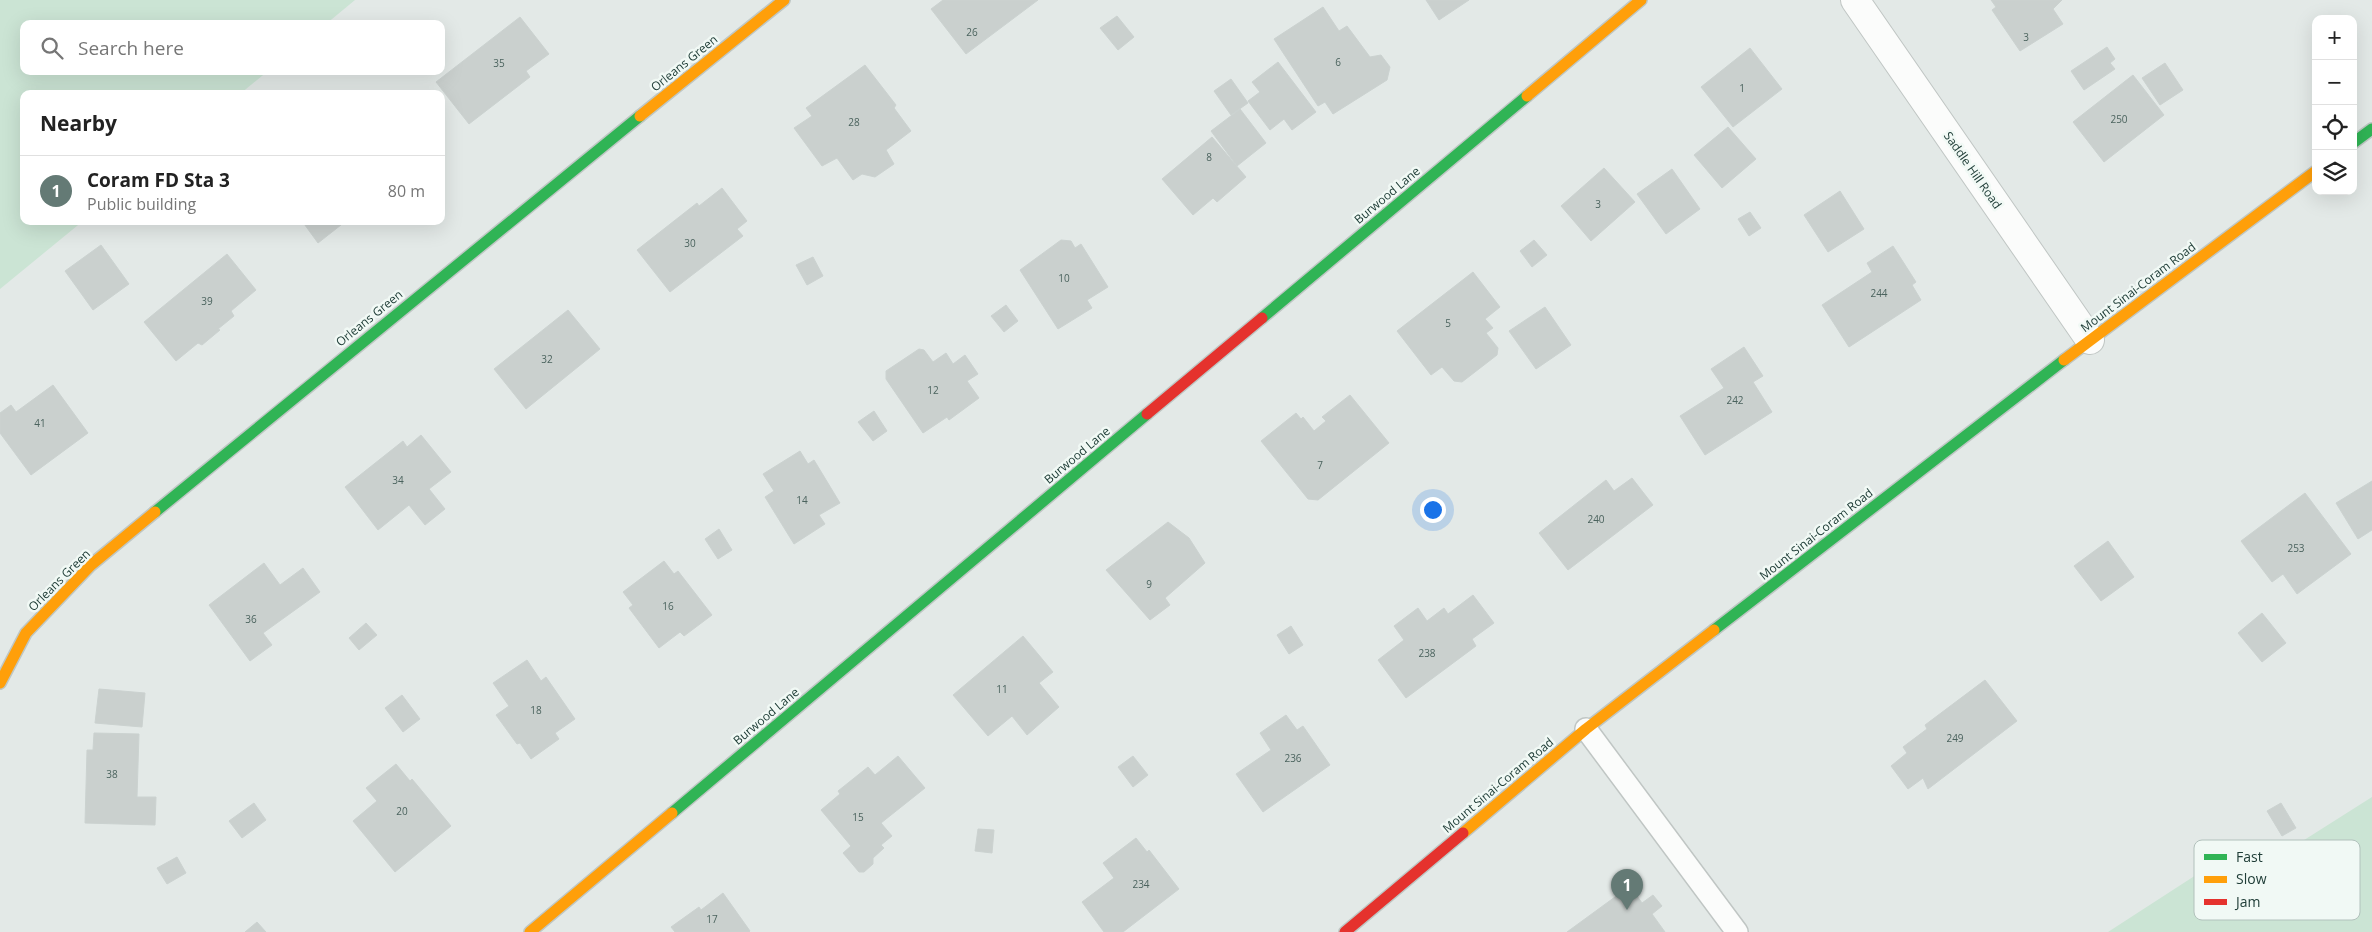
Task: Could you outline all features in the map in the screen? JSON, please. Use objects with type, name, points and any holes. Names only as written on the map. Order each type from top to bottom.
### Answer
[{"type":"street","name":"Orleans Green","points":[[0,683],[26,633],[91,565],[506,223],[784,0]]},
{"type":"street","name":"Burwood Lane","points":[[530,932],[1641,0]]},
{"type":"street","name":"Saddle Hill Road","points":[[1856,0],[2090,340]]},
{"type":"street","points":[[2357,141],[2372,130]]},
{"type":"street","name":"Mount Sinai-Coram Road","points":[[1345,932],[1586,729],[2090,340],[2312,175]]},
{"type":"lane","points":[[1586,729],[1738,932]]},
{"type":"green space","points":[[0,0],[355,0],[331,20],[20,20],[20,75],[263,75],[245,90],[20,90],[20,225],[78,225],[0,289]]},
{"type":"green space","points":[[2372,797],[2372,932],[2108,932],[2194,876],[2194,920],[2360,920],[2360,840],[2304,840]]},
{"type":"building","points":[[943,0],[1038,0],[966,54],[931,9]]},
{"type":"building","points":[[1426,0],[1469,0],[1439,20]]},
{"type":"building","points":[[1991,0],[2062,0],[2053,9],[2063,24],[2020,51],[1992,10],[1996,7]]},
{"type":"building","points":[[1323,7],[1339,31],[1347,26],[1370,57],[1381,55],[1390,67],[1387,80],[1333,114],[1325,102],[1318,106],[1274,39]]},
{"type":"building","points":[[1117,16],[1134,37],[1118,50],[1100,28]]},
{"type":"building","points":[[520,17],[549,54],[526,71],[530,77],[469,124],[445,93],[445,90],[442,90],[436,82]]},
{"type":"building","points":[[2107,47],[2115,59],[2110,63],[2115,69],[2084,90],[2071,71]]},
{"type":"building","points":[[1750,48],[1782,89],[1733,127],[1701,87]]},
{"type":"building","points":[[1278,62],[1316,112],[1292,130],[1284,119],[1270,130],[1248,101],[1260,92],[1252,82]]},
{"type":"building","points":[[2165,63],[2183,90],[2160,105],[2142,78]]},
{"type":"building","points":[[865,65],[896,105],[894,108],[911,131],[886,150],[894,164],[875,177],[862,174],[853,180],[837,158],[822,166],[794,128],[812,116],[806,108]]},
{"type":"building","points":[[2133,75],[2164,115],[2104,162],[2073,122]]},
{"type":"building","points":[[1231,79],[1248,103],[1231,115],[1214,91]]},
{"type":"building","points":[[1240,109],[1266,143],[1237,166],[1211,131]]},
{"type":"building","points":[[1728,127],[1756,159],[1722,188],[1694,155]]},
{"type":"building","points":[[1212,137],[1246,177],[1217,202],[1213,198],[1193,215],[1162,179]]},
{"type":"building","points":[[1604,168],[1635,202],[1591,241],[1561,206]]},
{"type":"building","points":[[1672,169],[1700,209],[1666,234],[1637,194]]},
{"type":"building","points":[[722,188],[747,221],[737,229],[743,236],[670,292],[637,250],[697,203],[699,206]]},
{"type":"building","points":[[1840,191],[1864,229],[1828,252],[1804,215]]},
{"type":"building","points":[[1750,212],[1761,228],[1749,236],[1738,219]]},
{"type":"building","points":[[305,225],[341,225],[318,243]]},
{"type":"building","points":[[1061,240],[1071,241],[1075,248],[1081,244],[1108,287],[1087,300],[1092,308],[1058,329],[1020,270]]},
{"type":"building","points":[[1534,240],[1547,255],[1532,267],[1520,251]]},
{"type":"building","points":[[101,245],[129,284],[93,310],[65,271]]},
{"type":"building","points":[[1893,246],[1916,282],[1912,285],[1921,300],[1849,347],[1822,305],[1872,272],[1867,263]]},
{"type":"building","points":[[227,254],[256,290],[231,311],[234,316],[218,329],[220,330],[202,345],[198,343],[176,361],[144,322]]},
{"type":"building","points":[[813,257],[823,276],[807,285],[796,265]]},
{"type":"building","points":[[1473,272],[1500,307],[1485,319],[1493,328],[1486,333],[1498,348],[1497,355],[1462,382],[1454,381],[1442,367],[1431,375],[1397,331]]},
{"type":"building","points":[[1006,305],[1018,321],[1004,332],[991,316]]},
{"type":"building","points":[[1545,307],[1571,345],[1536,369],[1509,331]]},
{"type":"building","points":[[568,310],[600,349],[526,409],[494,369]]},
{"type":"building","points":[[1744,347],[1763,376],[1753,382],[1772,412],[1705,455],[1680,416],[1724,388],[1711,369]]},
{"type":"building","points":[[919,349],[924,350],[933,362],[946,353],[953,364],[965,355],[978,374],[967,381],[979,398],[949,420],[947,417],[923,433],[886,379],[886,371]]},
{"type":"building","points":[[53,385],[88,433],[31,475],[0,433],[0,413],[11,405],[16,412]]},
{"type":"building","points":[[1350,395],[1389,443],[1318,500],[1308,499],[1261,441],[1296,413],[1301,419],[1303,417],[1314,431],[1326,421],[1322,417]]},
{"type":"building","points":[[874,411],[887,431],[873,441],[858,422]]},
{"type":"building","points":[[421,435],[451,472],[429,489],[445,509],[425,525],[409,505],[378,530],[345,487],[403,441],[407,447]]},
{"type":"building","points":[[800,451],[808,464],[814,460],[840,503],[819,515],[825,524],[794,544],[765,497],[774,491],[763,474]]},
{"type":"building","points":[[1632,478],[1653,505],[1568,570],[1539,533],[1606,480],[1614,491]]},
{"type":"building","points":[[2372,481],[2372,530],[2358,539],[2336,503]]},
{"type":"building","points":[[2305,493],[2351,554],[2297,594],[2283,574],[2272,582],[2241,541]]},
{"type":"building","points":[[1168,522],[1189,538],[1205,563],[1165,598],[1170,605],[1150,620],[1106,570]]},
{"type":"building","points":[[719,529],[732,550],[718,559],[705,539]]},
{"type":"building","points":[[2108,541],[2134,577],[2101,601],[2074,566]]},
{"type":"building","points":[[664,561],[674,574],[678,571],[712,615],[684,636],[680,632],[659,648],[629,608],[633,605],[623,592]]},
{"type":"building","points":[[264,563],[280,585],[303,568],[320,592],[263,633],[272,645],[250,661],[209,605]]},
{"type":"building","points":[[1473,595],[1494,623],[1472,639],[1476,646],[1406,698],[1378,660],[1404,640],[1394,626],[1418,608],[1427,621],[1444,608],[1448,614]]},
{"type":"building","points":[[2262,613],[2286,643],[2262,662],[2238,633]]},
{"type":"building","points":[[366,623],[377,635],[359,650],[349,638]]},
{"type":"building","points":[[1291,626],[1303,645],[1289,654],[1277,635]]},
{"type":"building","points":[[1023,636],[1053,672],[1039,683],[1059,707],[1027,735],[1012,716],[988,736],[953,695]]},
{"type":"building","points":[[527,660],[541,681],[546,677],[575,719],[555,733],[559,739],[531,759],[520,743],[517,744],[496,715],[509,706],[493,683]]},
{"type":"building","points":[[1985,680],[2017,721],[1928,789],[1923,778],[1908,789],[1891,766],[1907,753],[1903,747],[1927,729],[1925,725]]},
{"type":"building","points":[[99,689],[145,693],[142,727],[95,723]]},
{"type":"building","points":[[402,695],[420,719],[403,732],[385,708]]},
{"type":"building","points":[[1286,715],[1297,730],[1303,726],[1330,765],[1263,812],[1236,774],[1271,750],[1260,733]]},
{"type":"building","points":[[94,733],[139,734],[137,797],[156,797],[155,825],[85,823],[87,750],[93,750]]},
{"type":"building","points":[[898,756],[925,788],[881,823],[892,836],[881,845],[884,848],[873,858],[873,864],[864,872],[859,872],[843,853],[851,846],[821,810],[840,794],[838,791],[868,767],[875,775]]},
{"type":"building","points":[[1133,756],[1148,775],[1133,787],[1118,767]]},
{"type":"building","points":[[396,764],[410,781],[412,779],[451,826],[395,872],[353,821],[377,801],[366,788]]},
{"type":"building","points":[[254,803],[266,820],[242,838],[229,821]]},
{"type":"building","points":[[2281,803],[2296,828],[2282,836],[2267,811]]},
{"type":"building","points":[[978,829],[994,830],[992,853],[975,851]]},
{"type":"building","points":[[1136,838],[1147,852],[1149,850],[1179,889],[1123,932],[1104,932],[1082,902],[1114,878],[1103,863]]},
{"type":"building","points":[[177,857],[186,873],[167,884],[157,868]]},
{"type":"building","points":[[1630,886],[1642,903],[1653,895],[1662,906],[1652,914],[1665,932],[1567,932]]},
{"type":"building","points":[[723,893],[749,932],[675,932],[671,927],[699,907],[701,910]]},
{"type":"building","points":[[257,922],[266,932],[245,932]]},
{"type":"traffic: fast","points":[[1262,318],[1527,96]]},
{"type":"traffic: fast","points":[[155,512],[640,116]]},
{"type":"traffic: fast","points":[[2357,140],[2372,129]]},
{"type":"traffic: fast","points":[[1714,630],[2064,360]]},
{"type":"traffic: fast","points":[[672,813],[1147,414]]},
{"type":"traffic: slow","points":[[640,116],[784,0]]},
{"type":"traffic: slow","points":[[1527,96],[1641,0]]},
{"type":"traffic: slow","points":[[2064,360],[2312,174]]},
{"type":"traffic: slow","points":[[0,683],[26,633],[91,565],[155,512]]},
{"type":"traffic: slow","points":[[1463,833],[1586,729],[1714,630]]},
{"type":"traffic: slow","points":[[530,932],[672,813]]},
{"type":"traffic: jam","points":[[1147,414],[1262,318]]},
{"type":"traffic: jam","points":[[1345,932],[1463,833]]},
{"type":"place","name":"Coram FD Sta 3","points":[[1627,910]]}]
